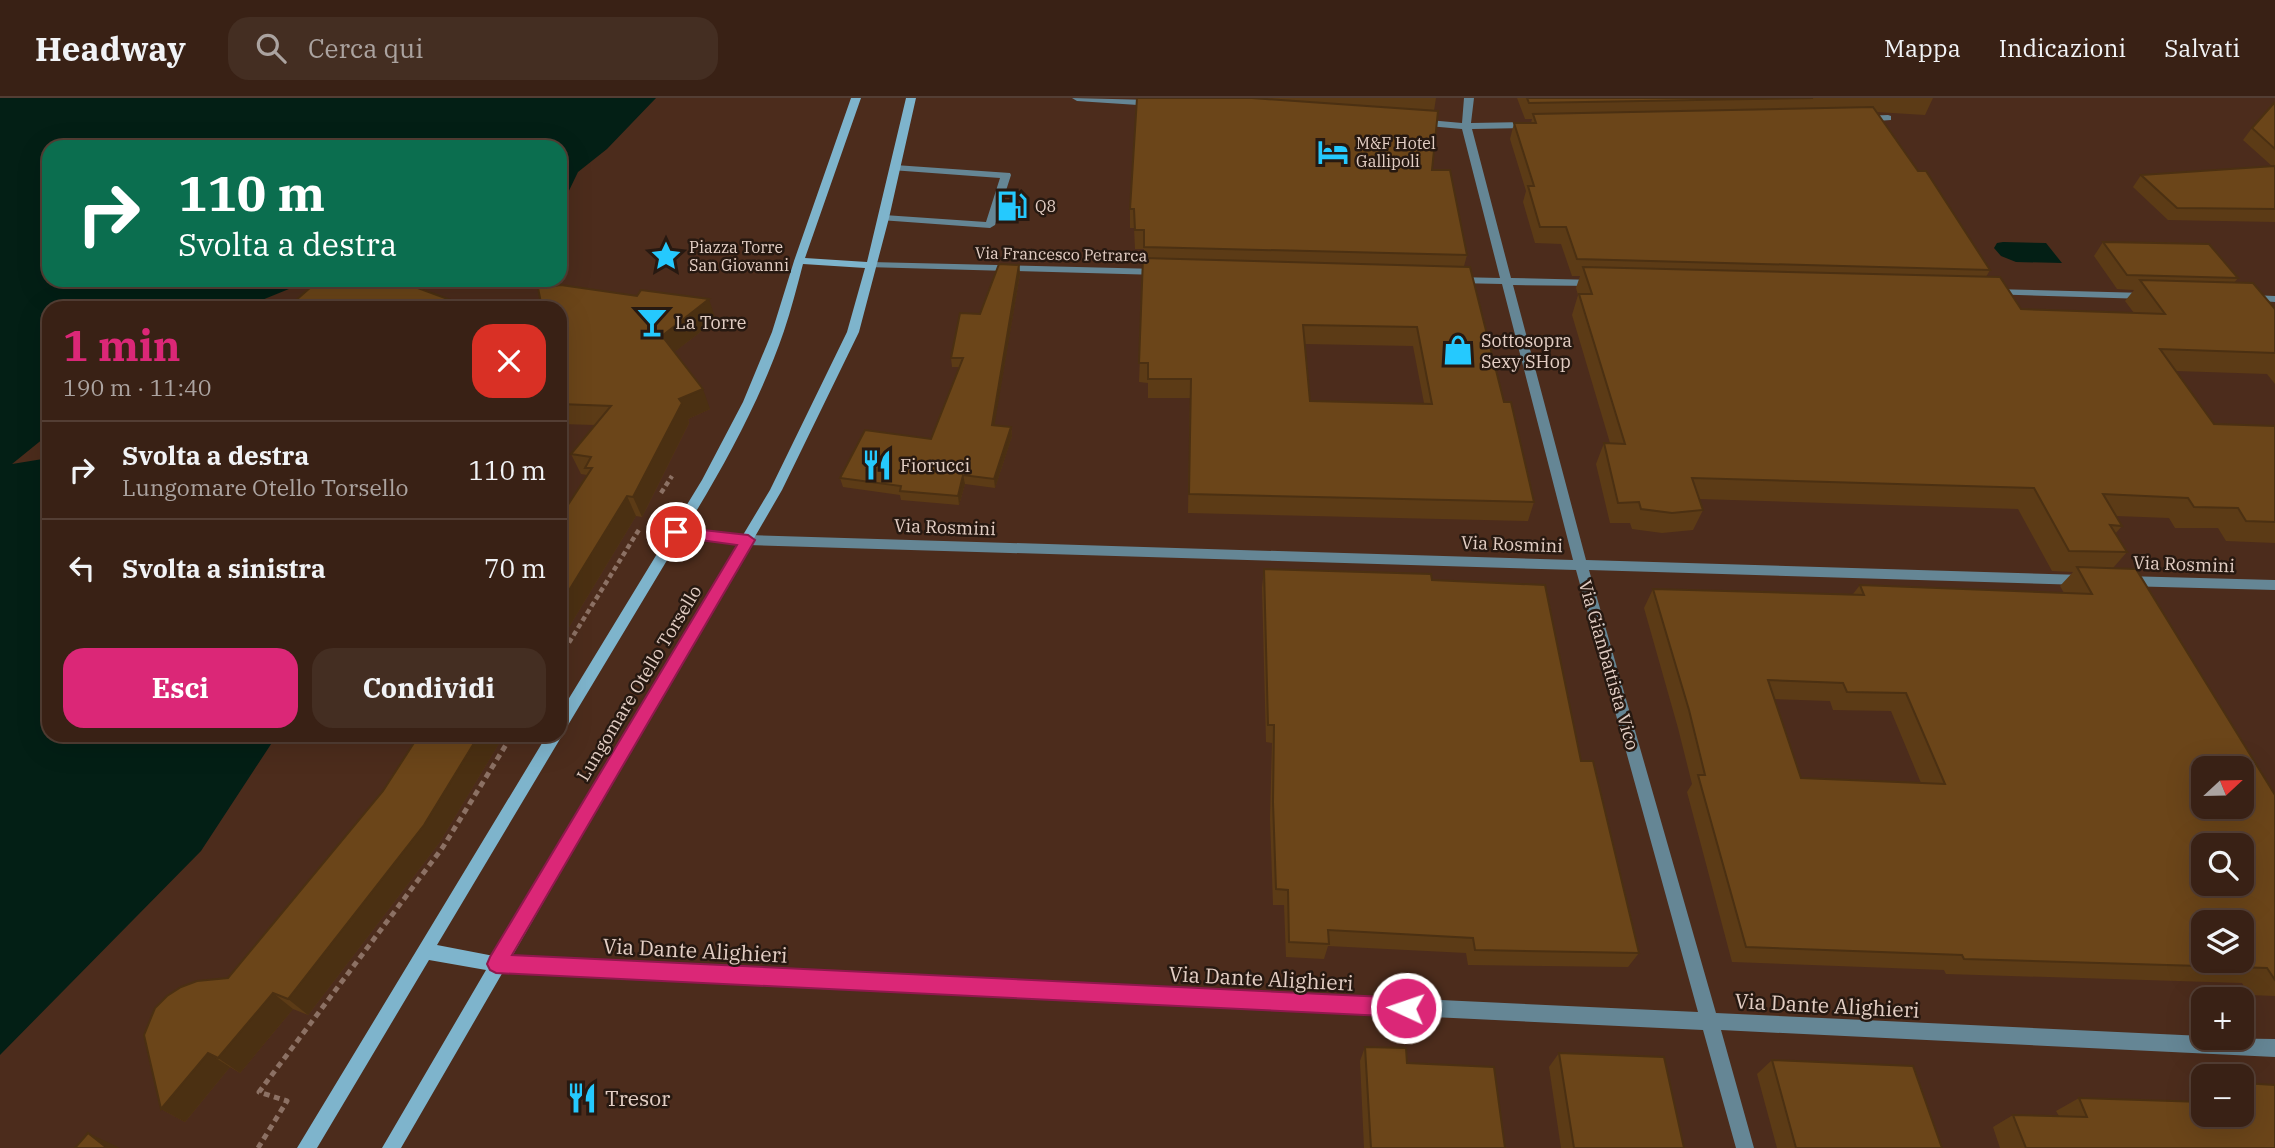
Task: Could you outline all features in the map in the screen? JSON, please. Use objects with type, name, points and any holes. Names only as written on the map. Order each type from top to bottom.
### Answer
[{"type":"main road","points":[[567,714],[708,481],[748,402],[778,332],[799,261],[856,98]]},
{"type":"main road","name":"Lungomare Otello Torsello","points":[[391,1148],[496,964],[748,540],[853,332],[884,218],[911,98]]},
{"type":"main road","points":[[799,261],[870,265]]},
{"type":"main road","points":[[676,532],[748,540]]},
{"type":"main road","points":[[306,1148],[551,742]]},
{"type":"main road","points":[[425,951],[496,964]]},
{"type":"street","points":[[1077,98],[1160,104]]},
{"type":"street","name":"Via Gianbattista Vico","points":[[1469,98],[1466,126],[1581,565],[1745,1148]]},
{"type":"street","points":[[1847,119],[1888,118]]},
{"type":"street","points":[[1410,122],[1466,126],[1548,125]]},
{"type":"street","points":[[884,218],[990,225],[1006,175],[895,168]]},
{"type":"street","name":"Via Francesco Petrarca","points":[[870,265],[1174,273]]},
{"type":"street","points":[[1438,279],[1605,283]]},
{"type":"street","points":[[1982,292],[2163,296]]},
{"type":"street","points":[[2233,298],[2275,299]]},
{"type":"street","name":"Via Rosmini","points":[[748,540],[2275,585]]},
{"type":"street","name":"Via Dante Alighieri","points":[[496,964],[2275,1048]]},
{"type":"path","points":[[660,495],[672,476]]},
{"type":"path","points":[[567,646],[643,524]]},
{"type":"path","points":[[258,1148],[288,1101],[259,1092],[443,847],[508,742]]},
{"type":"shaded area","points":[[0,98],[656,98],[607,149],[578,172],[567,195],[567,140],[42,140],[42,287],[294,287],[259,301],[42,301],[42,440],[12,464],[42,459],[42,742],[272,742],[201,851],[0,1055]]},
{"type":"shaded area","points":[[1997,243],[2046,243],[2062,263],[2016,262],[2001,256],[1994,248]]},
{"type":"building","points":[[1137,98],[1252,98],[1438,111],[1432,170],[1450,170],[1467,255],[1144,247],[1144,230],[1135,230],[1134,209],[1130,209]]},
{"type":"building","points":[[1527,98],[1813,98],[1529,103]]},
{"type":"building","points":[[2275,104],[2275,149],[2252,128]]},
{"type":"building","points":[[1873,107],[1918,171],[1926,171],[1990,270],[1577,259],[1566,227],[1540,227],[1528,186],[1534,186],[1514,123],[1536,123],[1533,114]]},
{"type":"building","points":[[2275,166],[2275,209],[2177,208],[2141,175]]},
{"type":"building","points":[[2103,242],[2209,244],[2238,278],[2127,275]]},
{"type":"building","points":[[1143,258],[1470,267],[1504,402],[1511,402],[1534,502],[1189,494],[1191,379],[1148,379],[1148,363],[1139,363]],"holes":[[[1303,325],[1417,327],[1432,404],[1310,401]]]},
{"type":"building","points":[[999,264],[1019,265],[992,425],[1011,427],[994,479],[963,475],[958,496],[900,491],[901,486],[840,478],[865,430],[931,439],[963,358],[951,358],[960,313],[980,314]]},
{"type":"building","points":[[1583,267],[2000,277],[2021,309],[2165,314],[2140,280],[2253,283],[2275,309],[2275,353],[2160,349],[2214,424],[2275,426],[2275,522],[2246,521],[2238,508],[2194,507],[2188,498],[2103,494],[2122,526],[2110,525],[2127,552],[2069,551],[2034,488],[1692,478],[1703,510],[1672,513],[1641,509],[1639,502],[1618,503],[1604,443],[1625,444],[1579,294],[1592,294]]},
{"type":"building","points":[[567,286],[637,296],[641,290],[709,299],[662,336],[703,389],[679,399],[682,403],[633,497],[627,496],[567,594],[567,506],[592,468],[585,468],[591,457],[571,454],[611,406],[567,404],[567,301],[541,301],[538,288]]},
{"type":"building","points":[[311,287],[415,287],[453,301],[295,301]]},
{"type":"building","points":[[2077,567],[2136,569],[2251,756],[2191,756],[2191,819],[2254,819],[2254,761],[2275,795],[2275,980],[2267,968],[2254,968],[2254,910],[2191,910],[2191,966],[1964,959],[1962,955],[1746,947],[1698,775],[1705,775],[1689,710],[1653,589],[1864,595],[1860,585],[2092,594]],"holes":[[[1768,680],[1843,683],[1847,692],[1906,693],[1945,784],[1801,778]]]},
{"type":"building","points":[[1264,569],[1431,574],[1432,580],[1545,585],[1581,761],[1593,761],[1639,953],[1475,950],[1473,938],[1328,930],[1329,944],[1289,942],[1288,890],[1276,889],[1274,725],[1268,725]]},
{"type":"building","points":[[414,742],[475,742],[424,825],[288,999],[273,993],[218,1058],[208,1053],[161,1109],[144,1035],[155,1008],[181,987],[197,981],[228,978],[383,791]]},
{"type":"building","points":[[1365,1047],[1406,1048],[1407,1063],[1494,1067],[1505,1148],[1371,1148]]},
{"type":"building","points":[[1559,1053],[1664,1057],[1684,1148],[1574,1148]]},
{"type":"building","points":[[1772,1060],[1913,1066],[1942,1148],[1796,1148]]},
{"type":"building","points":[[2254,1084],[2275,1085],[2275,1148],[2026,1148],[2013,1115],[2087,1117],[2079,1098],[2191,1102],[2191,1127],[2254,1127]]},
{"type":"building","points":[[88,1133],[107,1148],[75,1148]]},
{"type":"place","name":"M&F Hotel Gallipoli","points":[[1333,152]]},
{"type":"place","name":"Q8","points":[[1012,206]]},
{"type":"place","name":"Piazza Torre San Giovanni","points":[[666,256]]},
{"type":"place","name":"La Torre","points":[[652,322]]},
{"type":"place","name":"Sottosopra Sexy SHop","points":[[1458,350]]},
{"type":"place","name":"Fiorucci","points":[[877,465]]},
{"type":"place","name":"Tresor","points":[[582,1098]]},
{"type":"route","points":[[676,532],[748,540],[496,964],[1406,1008]]}]
